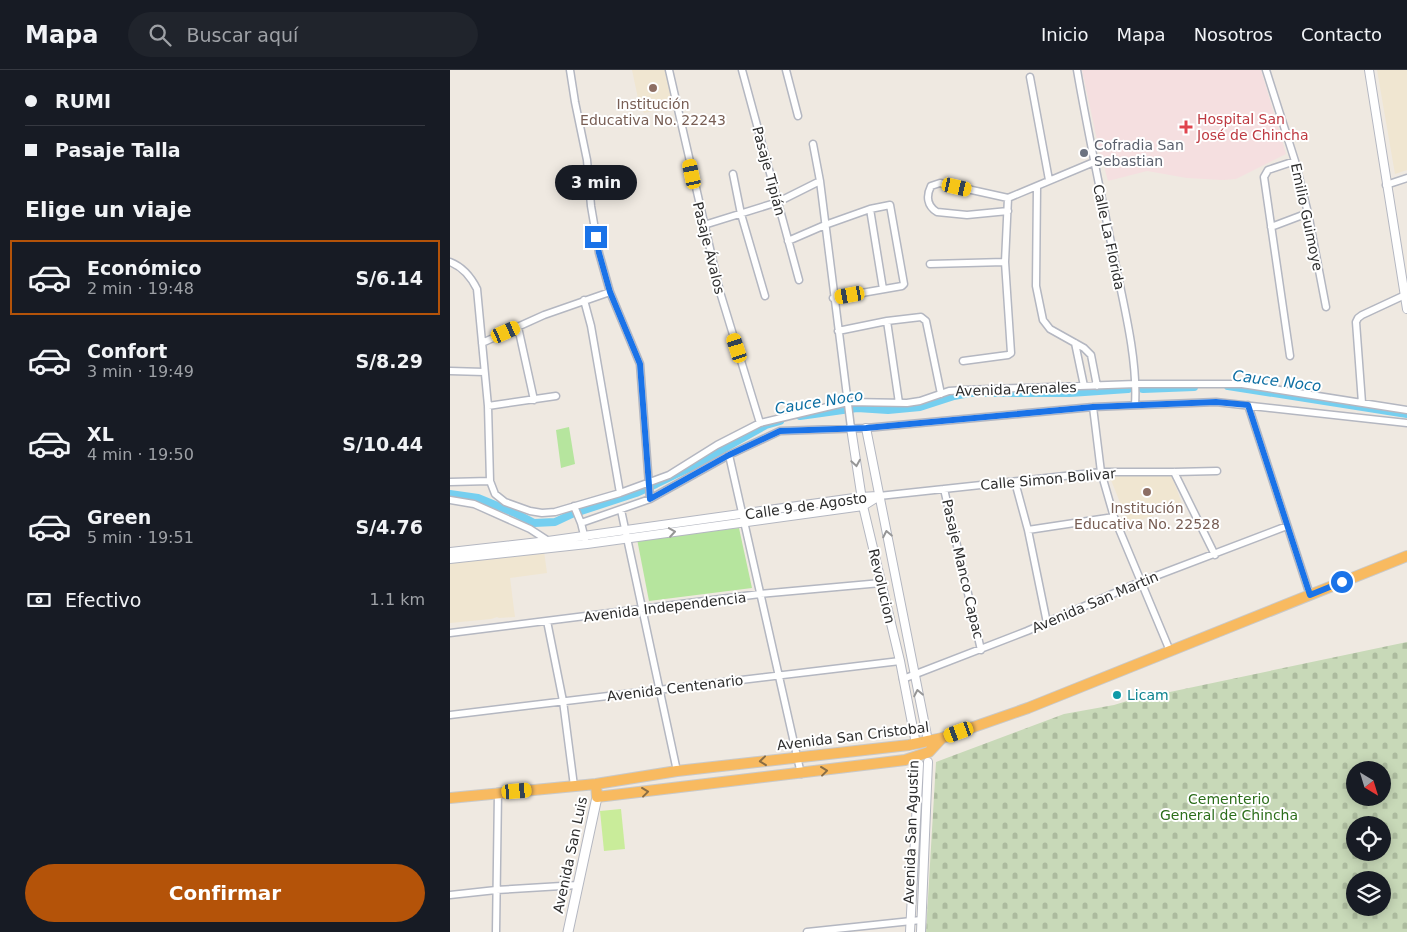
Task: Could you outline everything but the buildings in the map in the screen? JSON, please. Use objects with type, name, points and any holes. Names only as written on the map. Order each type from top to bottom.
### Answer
[{"type":"highway","name":"Avenida San Cristobal","points":[[450,798],[596,784],[677,771],[916,744],[942,738],[1028,708],[1407,556]]},
{"type":"highway","name":"Avenida San Agustin","points":[[923,758],[942,738]]},
{"type":"highway","points":[[597,797],[923,758]]},
{"type":"highway","points":[[702,768],[705,784]]},
{"type":"highway","name":"Avenida San Luis","points":[[596,784],[597,797]]},
{"type":"main road","name":"Avenida San Luis","points":[[568,932],[597,797]]},
{"type":"street","points":[[570,70],[587,160],[591,206],[599,253],[610,292],[640,364],[650,499]]},
{"type":"street","name":"Pasaje Ávalos","points":[[669,70],[720,292],[760,423]]},
{"type":"street","name":"Pasaje Tipián","points":[[742,70],[799,280]]},
{"type":"street","points":[[786,70],[798,116]]},
{"type":"street","name":"Calle La Florida","points":[[1076,70],[1124,307],[1136,384],[1135,404]]},
{"type":"street","name":"Emilio Guimoye","points":[[1266,70],[1295,161],[1308,213],[1326,307]]},
{"type":"street","points":[[1368,70],[1407,309]]},
{"type":"street","points":[[1030,77],[1049,180]]},
{"type":"street","points":[[813,144],[820,181],[833,298],[851,428]]},
{"type":"street","points":[[1290,356],[1264,177],[1268,170],[1295,161]]},
{"type":"street","points":[[1008,211],[967,215],[937,212],[929,204],[927,196],[930,186],[940,183],[1008,198],[1094,162]]},
{"type":"street","points":[[733,174],[741,214],[765,296]]},
{"type":"street","points":[[1386,185],[1407,178]]},
{"type":"street","points":[[704,225],[778,202],[820,181]]},
{"type":"street","points":[[1037,187],[1036,286],[1043,320],[1050,330],[1084,348],[1091,355],[1097,386]]},
{"type":"street","points":[[964,361],[1011,353],[1004,262],[1008,198]]},
{"type":"street","points":[[788,240],[870,209],[887,205],[892,207],[905,282],[902,286],[833,298]]},
{"type":"street","points":[[870,209],[882,289]]},
{"type":"street","points":[[1271,227],[1308,213]]},
{"type":"street","points":[[450,262],[456,264],[472,278],[477,288],[488,406],[490,481],[450,482]]},
{"type":"street","points":[[930,264],[1004,262]]},
{"type":"street","points":[[482,343],[544,314],[610,292]]},
{"type":"street","points":[[1362,403],[1356,322],[1362,315],[1405,295]]},
{"type":"street","points":[[584,300],[591,326],[620,493]]},
{"type":"street","points":[[838,331],[887,321],[921,317],[926,321],[941,394]]},
{"type":"street","points":[[887,321],[900,403]]},
{"type":"street","points":[[518,326],[534,400]]},
{"type":"street","points":[[1075,343],[1084,386]]},
{"type":"street","points":[[450,372],[484,372]]},
{"type":"street","name":"Avenida Arenales","points":[[490,481],[498,498],[519,508],[542,513],[575,509],[620,493],[649,486],[717,445],[760,423],[848,403],[920,401],[941,394],[964,390],[1136,384],[1242,384],[1407,410]]},
{"type":"street","points":[[488,406],[556,396]]},
{"type":"street","name":"Avenida Arenales","points":[[580,522],[650,499],[729,455],[780,431],[866,428],[1135,404],[1216,402],[1407,423]]},
{"type":"street","points":[[1248,405],[1310,595]]},
{"type":"street","points":[[1093,407],[1101,472],[1114,517],[1170,651]]},
{"type":"street","name":"Revolucion","points":[[851,428],[861,497],[900,661],[916,744]]},
{"type":"street","name":"Revolucion","points":[[866,428],[928,741]]},
{"type":"street","points":[[729,455],[801,774]]},
{"type":"street","name":"Calle Simon Bolivar","points":[[879,496],[1101,472],[1217,470]]},
{"type":"street","points":[[1174,472],[1214,555]]},
{"type":"street","points":[[1014,482],[1028,530],[1047,622]]},
{"type":"street","name":"Pasaje Manco Capac","points":[[944,489],[981,650]]},
{"type":"street","name":"Calle 9 de Agosto","points":[[450,552],[625,535],[743,518],[861,497],[879,496]]},
{"type":"street","name":"Calle 9 de Agosto","points":[[743,518],[863,506],[879,496]]},
{"type":"street","points":[[450,500],[474,504],[530,528],[557,547]]},
{"type":"street","points":[[575,509],[586,540]]},
{"type":"street","points":[[621,510],[677,771]]},
{"type":"street","points":[[1028,530],[1114,517]]},
{"type":"street","name":"Avenida San Martin","points":[[903,679],[981,650],[1140,582],[1287,526]]},
{"type":"street","name":"Calle 9 de Agosto","points":[[450,559],[557,547],[586,540]]},
{"type":"street","name":"Avenida Independencia","points":[[450,633],[760,594],[881,583]]},
{"type":"street","points":[[547,621],[563,701],[574,786]]},
{"type":"street","name":"Avenida Centenario","points":[[450,715],[900,661]]},
{"type":"street","points":[[923,758],[928,741]]},
{"type":"street","name":"Avenida San Agustin","points":[[916,744],[923,758],[921,932]]},
{"type":"street","name":"Avenida San Agustin","points":[[910,932],[923,758]]},
{"type":"street","points":[[496,932],[498,792]]},
{"type":"street","points":[[450,895],[578,884]]},
{"type":"street","points":[[807,932],[922,920]]},
{"type":"shaded area","name":"Institución Educativa No. 22243","points":[[632,70],[666,70],[675,106],[644,113],[642,108],[640,108]]},
{"type":"shaded area","name":"Hospital San José de Chincha","points":[[1082,70],[1261,70],[1286,154],[1236,179],[1187,178],[1147,171],[1108,181],[1105,170],[1106,163],[1100,154]]},
{"type":"shaded area","points":[[1377,70],[1407,70],[1407,170],[1395,174]]},
{"type":"shaded area","name":"Institución Educativa No. 22528","points":[[1115,476],[1172,476],[1182,504],[1129,525],[1111,480]]},
{"type":"shaded area","points":[[544,551],[547,573],[510,578],[515,617],[497,617],[450,623],[450,561]]},
{"type":"green space","points":[[569,427],[575,464],[561,468],[556,430]]},
{"type":"green space","points":[[739,528],[752,588],[649,601],[637,539]]},
{"type":"green space","name":"Cementerio General de Chincha","points":[[1407,642],[1407,932],[926,932],[936,762],[1064,714]]},
{"type":"green space","points":[[621,809],[625,849],[604,851],[600,811]]},
{"type":"waterway","name":"Cauce Noco","points":[[1228,386],[1407,414]]},
{"type":"waterway","name":"Cauce Noco","points":[[1143,389],[1194,387]]},
{"type":"waterway","name":"Cauce Noco","points":[[800,416],[857,408],[888,410],[920,407],[970,393],[1070,393],[1128,389]]},
{"type":"waterway","name":"Cauce Noco","points":[[450,494],[478,498],[534,523],[555,522],[572,514],[636,493],[687,469],[766,425],[780,421]]},
{"type":"place","name":"Institución Educativa No. 22243","points":[[653,88]]},
{"type":"place","name":"Hospital San José de Chincha","points":[[1186,127]]},
{"type":"place","name":"Cofradia San Sebastian","points":[[1084,153]]},
{"type":"place","name":"Institución Educativa No. 22528","points":[[1147,492]]},
{"type":"place","name":"Licam","points":[[1117,695]]},
{"type":"route","points":[[596,237],[610,292],[640,364],[650,499],[729,455],[780,431],[866,428],[1135,404],[1216,402],[1248,405],[1310,595],[1342,582]]}]
